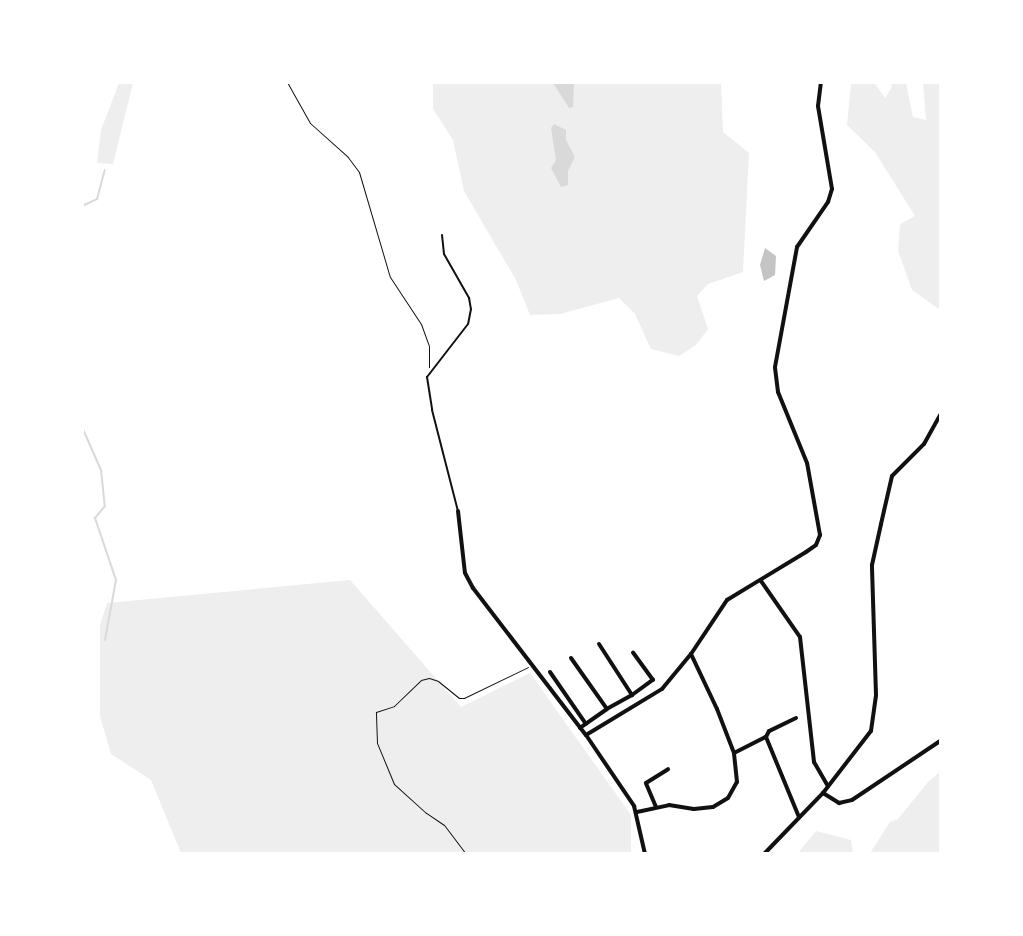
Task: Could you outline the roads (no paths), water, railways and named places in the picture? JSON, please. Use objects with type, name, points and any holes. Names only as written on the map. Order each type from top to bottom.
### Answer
[{"type":"street","points":[[586,736],[662,689],[690,654],[727,600],[761,581],[816,545],[820,534],[807,463],[778,392],[775,367],[797,247],[828,202],[832,189],[818,106],[821,82]]},
{"type":"street","points":[[764,854],[823,793],[863,745],[876,715],[872,565],[892,476],[924,444],[940,415]]},
{"type":"street","points":[[458,511],[465,573],[531,666],[586,736],[637,812],[645,854]]},
{"type":"street","points":[[761,581],[800,637],[814,762],[828,786]]},
{"type":"street","points":[[599,644],[632,694]]},
{"type":"street","points":[[580,728],[653,680],[632,652]]},
{"type":"street","points":[[637,812],[656,806],[702,809],[722,803],[737,782],[734,753],[718,709],[690,654]]},
{"type":"street","points":[[571,658],[607,709]]},
{"type":"street","points":[[550,672],[586,724]]},
{"type":"street","points":[[734,753],[766,737],[769,731],[796,718]]},
{"type":"street","points":[[766,737],[799,817]]},
{"type":"street","points":[[823,793],[839,803],[852,800],[940,741]]},
{"type":"street","points":[[656,806],[646,783],[668,769]]},
{"type":"lane","points":[[442,235],[444,254],[469,298],[470,309],[468,324],[430,373],[429,393],[458,511]]},
{"type":"waterway","points":[[82,206],[97,199],[105,170]]},
{"type":"waterway","points":[[82,427],[101,470],[105,506],[95,518],[116,580],[105,640]]}]
